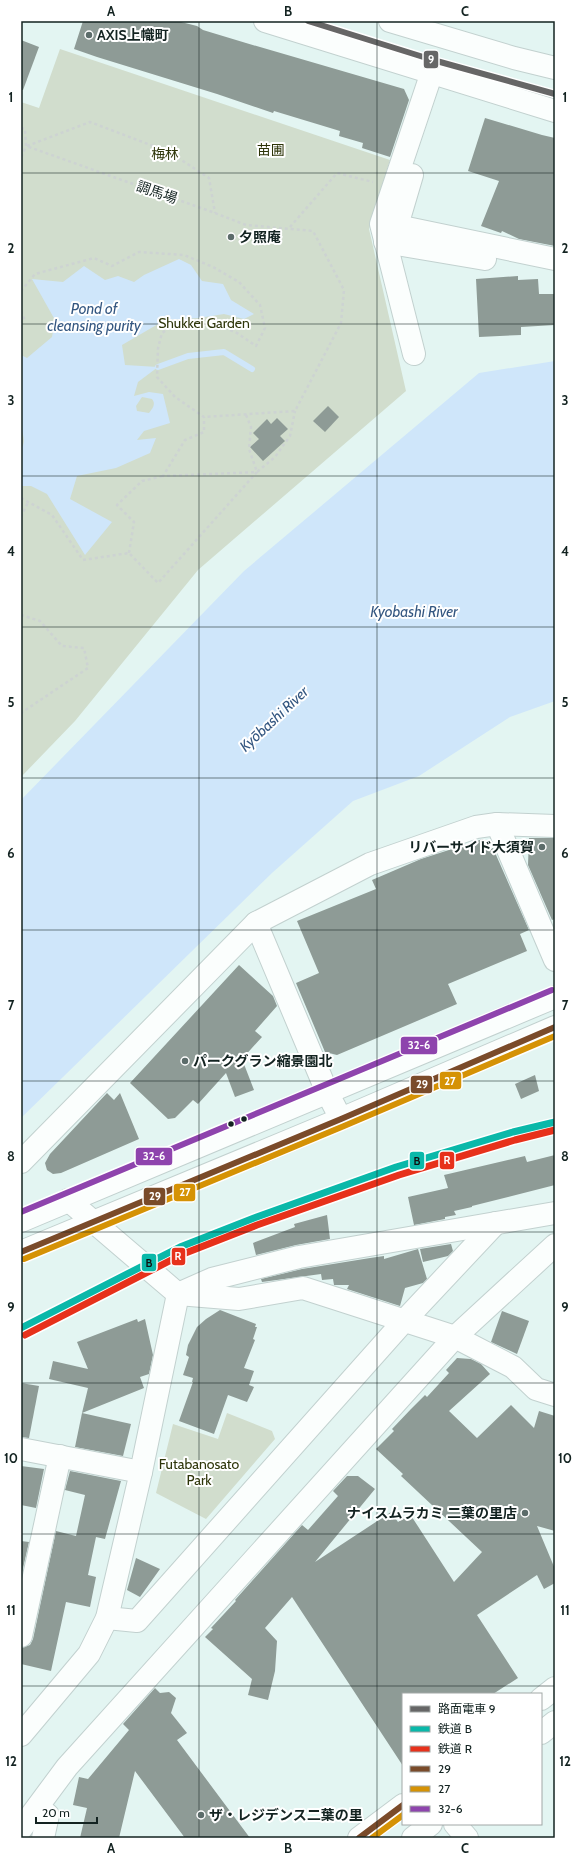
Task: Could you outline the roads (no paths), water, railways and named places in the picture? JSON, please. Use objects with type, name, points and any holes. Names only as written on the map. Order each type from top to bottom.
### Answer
[{"type":"street","points":[[265,21],[432,72],[516,100],[555,110]]},
{"type":"street","points":[[390,21],[506,56],[555,68]]},
{"type":"street","points":[[414,354],[381,224],[432,72]]},
{"type":"street","points":[[414,125],[420,150],[399,219],[402,227],[555,259]]},
{"type":"street","points":[[385,242],[555,271]]},
{"type":"street","points":[[497,824],[555,960]]},
{"type":"street","points":[[21,1162],[256,923],[370,864],[476,827],[497,824],[555,826]]},
{"type":"street","points":[[256,923],[327,1092],[341,1119]]},
{"type":"street","points":[[21,1221],[555,997]]},
{"type":"street","points":[[21,1252],[341,1119],[555,1027]]},
{"type":"street","points":[[68,1200],[178,1294],[239,1300],[303,1288],[454,1337],[513,1367],[536,1389],[555,1395]]},
{"type":"street","points":[[178,1294],[212,1278],[298,1257],[555,1213]]},
{"type":"street","points":[[107,1618],[137,1621],[404,1321],[496,1223]]},
{"type":"street","points":[[21,1829],[67,1767],[454,1337],[555,1245]]},
{"type":"street","points":[[24,1726],[89,1654],[107,1618],[141,1472],[178,1294]]},
{"type":"street","points":[[21,1449],[141,1472]]},
{"type":"street","points":[[21,1636],[60,1456]]},
{"type":"street","points":[[542,1698],[555,1688]]},
{"type":"street","points":[[542,1732],[555,1722]]},
{"type":"street","points":[[359,1838],[402,1805]]},
{"type":"street","points":[[38,1807],[48,1815],[43,1838]]},
{"type":"street","points":[[413,1838],[430,1825]]},
{"type":"street","points":[[456,1825],[467,1838]]},
{"type":"water","name":"Pond of cleansing purity","points":[[179,259],[191,265],[202,281],[223,284],[231,300],[254,314],[244,319],[224,314],[199,318],[165,320],[122,345],[125,365],[158,367],[138,382],[134,396],[149,392],[163,394],[170,423],[144,431],[137,440],[156,438],[150,453],[116,468],[77,476],[70,499],[112,522],[85,555],[47,494],[31,486],[21,486],[21,449],[24,441],[21,427],[21,355],[27,358],[52,337],[55,320],[32,279],[63,282],[84,266],[105,280],[118,276],[134,282],[144,275]],"holes":[[[142,397],[152,399],[154,404],[149,413],[137,411],[136,406]]]},
{"type":"water","name":"Kyobashi River","points":[[555,361],[555,701],[510,717],[419,776],[353,801],[272,873],[21,1118],[21,800],[244,571],[479,373]]},
{"type":"waterway","points":[[158,367],[188,356],[224,352],[252,369]]},
{"type":"tram line","name":"9","points":[[308,21],[433,60],[555,94]]},
{"type":"rail line","name":"B","points":[[21,1328],[180,1247],[254,1218],[396,1167],[513,1132],[555,1122]]},
{"type":"rail line","name":"R","points":[[25,1335],[183,1254],[257,1225],[399,1175],[515,1140],[555,1130]]},
{"type":"place","name":"AXIS上幟町","points":[[89,35]]},
{"type":"place","name":"夕照庵","points":[[231,237]]},
{"type":"place","name":"リバーサイド大須賀","points":[[542,847]]},
{"type":"place","name":"パークグラン縮景園北","points":[[185,1061]]},
{"type":"place","name":"ナイスムラカミ 二葉の里店","points":[[525,1513]]},
{"type":"place","name":"ザ・レジデンス二葉の里","points":[[201,1815]]},
{"type":"park label","name":"苗圃","points":[[271,150]]},
{"type":"park label","name":"梅林","points":[[165,154]]},
{"type":"park label","name":"Shukkei Garden","points":[[204,323]]},
{"type":"park label","name":"Futabanosato Park","points":[[199,1472]]},
{"type":"water label","name":"Kyōbashi River","points":[[274,719]]}]
